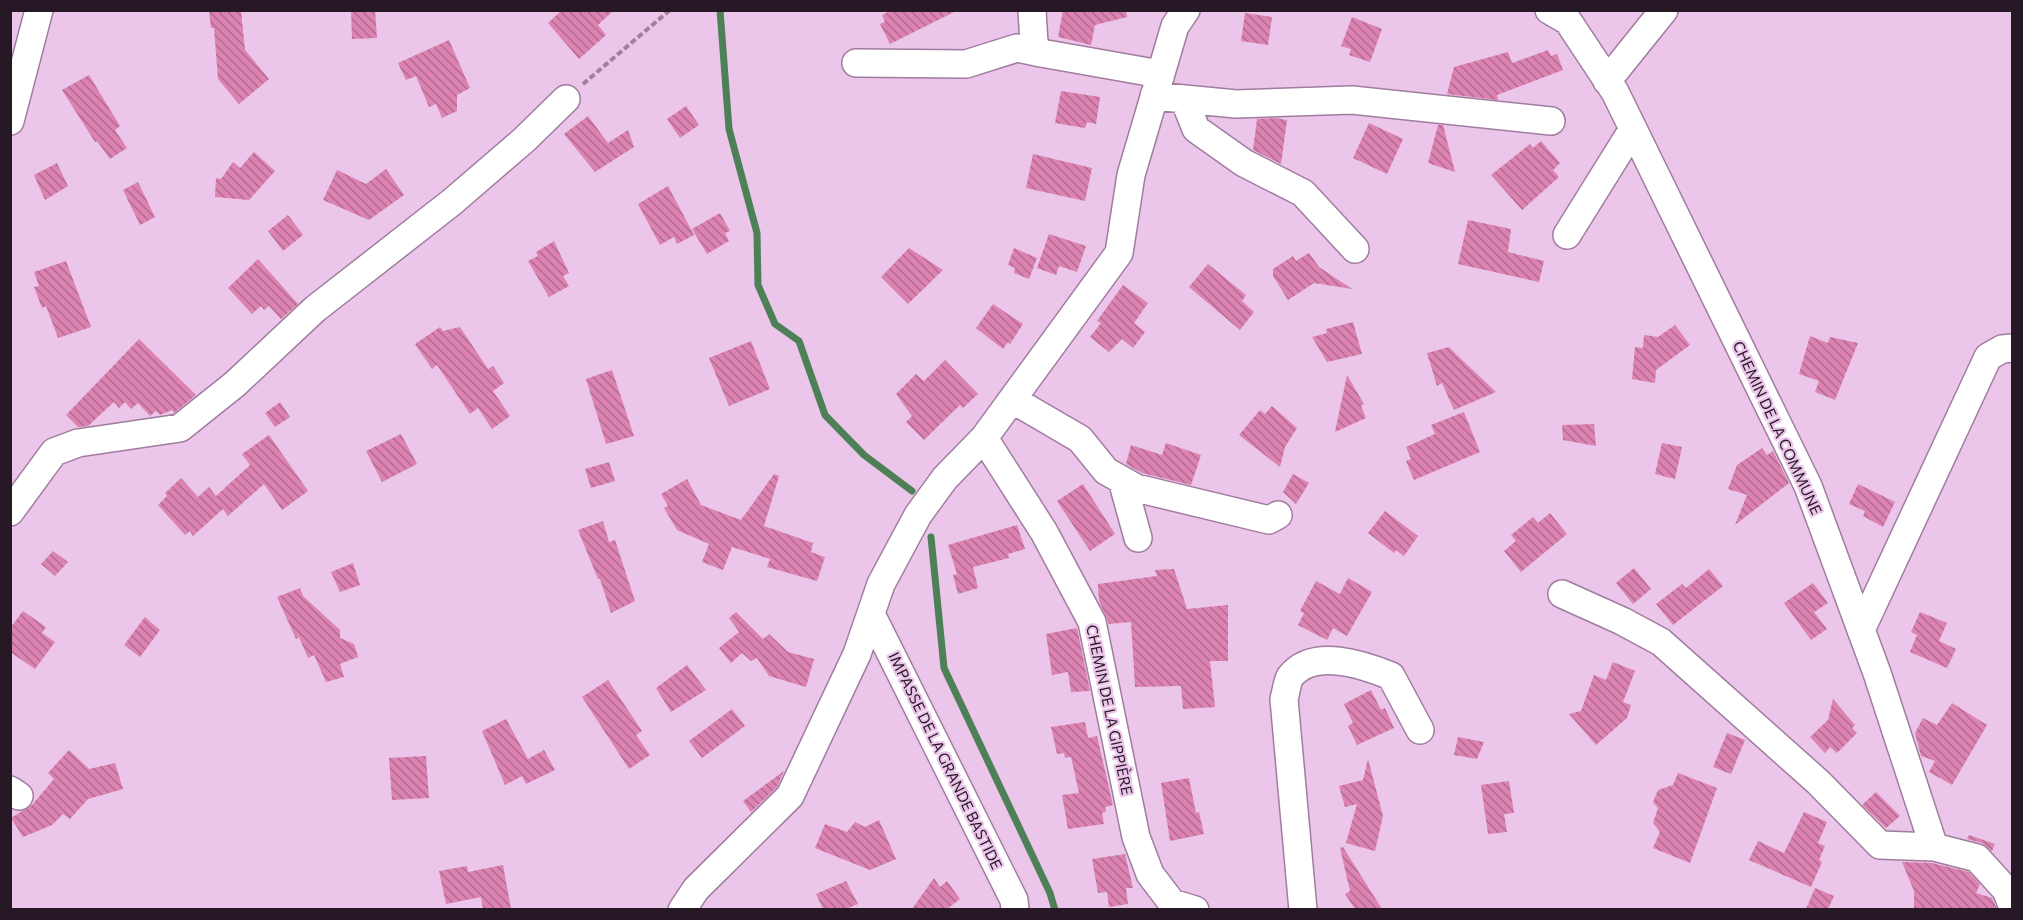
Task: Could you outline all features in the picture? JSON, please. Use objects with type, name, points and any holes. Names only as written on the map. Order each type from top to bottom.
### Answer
[{"type":"street","points":[[10,121],[39,10]]},
{"type":"street","points":[[1032,10],[1034,44],[1041,52]]},
{"type":"street","points":[[682,909],[696,889],[790,796],[857,654],[881,584],[918,515],[945,478],[984,438],[1119,253],[1131,174],[1175,26],[1186,10]]},
{"type":"street","name":"CHEMIN DE LA COMMUNE","points":[[1549,10],[1568,21],[1607,81],[1633,129],[1808,486],[1861,630],[1934,847]]},
{"type":"street","points":[[1607,81],[1664,10]]},
{"type":"street","points":[[856,63],[966,64],[1017,48],[1041,52],[1157,85],[1184,99],[1236,104],[1352,100],[1551,121]]},
{"type":"street","points":[[10,512],[54,452],[78,443],[180,428],[236,384],[315,309],[452,202],[515,148],[566,99]]},
{"type":"street","points":[[1184,99],[1196,129],[1244,163],[1303,193],[1355,249]]},
{"type":"street","points":[[1567,234],[1633,129]]},
{"type":"street","points":[[1861,630],[1988,357],[2002,349],[2013,348]]},
{"type":"street","points":[[1013,400],[1080,440],[1106,471],[1136,488],[1269,520],[1278,515]]},
{"type":"street","name":"CHEMIN DE LA GIPPIÈRE","points":[[984,438],[1044,531],[1092,622],[1136,837],[1150,874],[1172,903],[1195,909]]},
{"type":"street","points":[[1122,480],[1138,538]]},
{"type":"street","points":[[1562,594],[1622,621],[1661,642],[1818,782],[1880,845],[1934,847],[1977,858],[2006,890],[2013,905]]},
{"type":"street","name":"IMPASSE DE LA GRANDE BASTIDE","points":[[871,614],[1014,900],[1015,909]]},
{"type":"street","points":[[1303,909],[1284,699],[1290,677],[1305,666],[1329,660],[1356,662],[1391,676],[1420,730]]},
{"type":"path","points":[[566,99],[670,10]]},
{"type":"building","points":[[209,10],[241,10],[245,50],[269,79],[239,104],[218,79],[214,28],[211,28]]},
{"type":"building","points":[[351,10],[375,10],[377,38],[352,39]]},
{"type":"building","points":[[562,10],[614,10],[598,25],[606,35],[579,59],[548,23]]},
{"type":"building","points":[[892,10],[958,10],[890,44],[880,24],[885,22],[882,15]]},
{"type":"building","points":[[1063,10],[1126,10],[1127,17],[1095,25],[1091,45],[1058,37]]},
{"type":"building","points":[[1245,13],[1272,17],[1268,45],[1241,41]]},
{"type":"building","points":[[1352,17],[1382,29],[1370,62],[1349,55],[1351,49],[1341,46]]},
{"type":"building","points":[[449,40],[470,88],[457,95],[457,111],[442,118],[436,104],[429,107],[416,76],[406,80],[398,63]]},
{"type":"building","points":[[1548,50],[1551,56],[1557,54],[1563,70],[1497,95],[1498,100],[1447,94],[1454,67],[1508,52],[1512,63]]},
{"type":"building","points":[[89,75],[120,126],[115,130],[127,148],[110,159],[97,141],[95,142],[62,90]]},
{"type":"building","points":[[1061,91],[1100,97],[1096,124],[1087,122],[1085,128],[1055,123]]},
{"type":"building","points":[[686,106],[699,125],[680,138],[667,119]]},
{"type":"building","points":[[588,116],[608,143],[628,130],[634,147],[595,172],[564,134]]},
{"type":"building","points":[[1257,119],[1287,120],[1281,164],[1253,150]]},
{"type":"building","points":[[1369,123],[1403,139],[1387,174],[1353,158]]},
{"type":"building","points":[[1438,125],[1443,125],[1455,172],[1428,163]]},
{"type":"building","points":[[1541,141],[1560,163],[1553,170],[1559,177],[1522,210],[1491,175],[1530,144],[1533,148]]},
{"type":"building","points":[[254,152],[275,171],[249,200],[215,197],[216,178],[221,179],[233,162],[240,168]]},
{"type":"building","points":[[1033,154],[1092,168],[1085,201],[1026,188]]},
{"type":"building","points":[[57,163],[68,186],[45,200],[34,175]]},
{"type":"building","points":[[386,169],[404,195],[369,220],[323,200],[337,170],[366,184]]},
{"type":"building","points":[[138,182],[155,217],[140,225],[123,190]]},
{"type":"building","points":[[668,186],[694,235],[677,244],[674,237],[660,245],[638,204]]},
{"type":"building","points":[[720,213],[730,231],[725,233],[729,241],[707,254],[692,229]]},
{"type":"building","points":[[288,215],[303,235],[283,251],[268,231]]},
{"type":"building","points":[[1468,220],[1511,229],[1508,252],[1544,261],[1539,282],[1458,264]]},
{"type":"building","points":[[1049,234],[1086,246],[1077,272],[1059,266],[1056,275],[1037,268]]},
{"type":"building","points":[[554,241],[569,273],[563,276],[569,286],[549,297],[528,261],[538,256],[536,252]]},
{"type":"building","points":[[909,248],[943,270],[908,304],[881,277]]},
{"type":"building","points":[[1014,248],[1037,258],[1029,279],[1014,273],[1015,268],[1008,265]]},
{"type":"building","points":[[1309,253],[1319,267],[1352,289],[1314,283],[1288,300],[1273,276],[1273,269],[1293,256],[1296,261]]},
{"type":"building","points":[[258,259],[298,304],[281,319],[269,306],[264,310],[261,306],[252,314],[228,288]]},
{"type":"building","points":[[66,261],[91,327],[58,338],[46,306],[42,308],[34,287],[39,286],[34,272]]},
{"type":"building","points":[[1208,264],[1246,295],[1242,301],[1254,312],[1240,330],[1189,287]]},
{"type":"building","points":[[1123,285],[1148,303],[1134,323],[1145,332],[1133,348],[1122,339],[1109,352],[1090,337],[1101,323],[1097,321]]},
{"type":"building","points":[[993,304],[1023,324],[1010,344],[1008,342],[1003,349],[976,328]]},
{"type":"building","points":[[1353,322],[1362,354],[1327,362],[1312,337],[1327,333],[1326,329]]},
{"type":"building","points":[[1675,325],[1690,345],[1656,370],[1655,383],[1632,379],[1635,347],[1643,348],[1644,335],[1658,337]]},
{"type":"building","points":[[440,327],[443,331],[460,327],[488,369],[493,366],[504,383],[493,391],[510,416],[492,429],[478,408],[470,414],[437,365],[432,369],[415,344]]},
{"type":"building","points":[[1810,336],[1828,343],[1830,337],[1858,343],[1835,400],[1815,392],[1819,381],[1799,374]]},
{"type":"building","points":[[139,339],[196,395],[174,413],[172,410],[160,415],[156,411],[150,416],[138,403],[131,409],[125,402],[119,408],[114,402],[88,426],[78,427],[66,415]]},
{"type":"building","points":[[751,341],[770,389],[729,406],[709,358]]},
{"type":"building","points":[[1449,347],[1496,392],[1454,410],[1442,383],[1437,386],[1427,353]]},
{"type":"building","points":[[945,360],[978,394],[963,408],[960,405],[924,440],[906,422],[912,416],[896,394],[916,374],[924,381]]},
{"type":"building","points":[[612,370],[634,436],[606,444],[586,379]]},
{"type":"building","points":[[1347,375],[1364,404],[1361,406],[1366,418],[1335,432]]},
{"type":"building","points":[[280,402],[290,417],[275,427],[265,413]]},
{"type":"building","points":[[1272,406],[1297,428],[1285,447],[1280,467],[1239,435],[1260,410],[1265,414]]},
{"type":"building","points":[[1464,412],[1480,452],[1414,480],[1406,461],[1411,459],[1406,447],[1435,434],[1431,425]]},
{"type":"building","points":[[1594,424],[1596,446],[1563,440],[1562,425]]},
{"type":"building","points":[[401,434],[417,464],[382,482],[366,451]]},
{"type":"building","points":[[269,435],[308,491],[282,510],[264,484],[228,516],[223,509],[193,536],[190,531],[185,535],[158,505],[167,496],[165,493],[181,478],[198,497],[209,487],[216,496],[250,465],[242,454]]},
{"type":"building","points":[[1166,443],[1201,455],[1191,485],[1142,473],[1126,464],[1131,445],[1162,455]]},
{"type":"building","points":[[1662,443],[1682,447],[1675,479],[1655,474]]},
{"type":"building","points":[[1762,448],[1767,455],[1773,451],[1789,483],[1735,525],[1747,495],[1728,489],[1737,465]]},
{"type":"building","points":[[609,462],[615,481],[591,488],[585,469]]},
{"type":"building","points":[[774,474],[779,476],[764,526],[813,543],[811,552],[825,557],[817,581],[767,567],[770,559],[732,547],[723,570],[702,562],[709,544],[677,530],[664,508],[668,506],[661,494],[687,479],[701,505],[741,520]]},
{"type":"building","points":[[1293,474],[1309,483],[1296,504],[1283,492]]},
{"type":"building","points":[[1083,484],[1115,534],[1090,551],[1057,501]]},
{"type":"building","points":[[1858,484],[1895,502],[1883,527],[1863,516],[1865,511],[1849,504]]},
{"type":"building","points":[[1385,511],[1418,536],[1404,556],[1396,550],[1394,553],[1368,533]]},
{"type":"building","points":[[1550,513],[1567,534],[1521,572],[1504,551],[1516,541],[1511,535],[1533,517],[1538,523]]},
{"type":"building","points":[[603,521],[609,542],[615,540],[635,601],[611,613],[600,579],[598,579],[578,530]]},
{"type":"building","points":[[1017,525],[1025,549],[1008,554],[1009,558],[973,567],[978,588],[958,594],[953,575],[957,574],[948,545]]},
{"type":"building","points":[[53,551],[68,562],[55,576],[41,564]]},
{"type":"building","points":[[353,563],[360,585],[340,592],[331,572]]},
{"type":"building","points":[[1634,568],[1651,589],[1633,604],[1616,583]]},
{"type":"building","points":[[1174,569],[1187,609],[1228,605],[1228,661],[1210,661],[1215,707],[1183,709],[1181,686],[1135,687],[1131,622],[1109,624],[1099,601],[1098,584],[1157,576],[1155,570]]},
{"type":"building","points":[[1709,569],[1723,586],[1673,625],[1656,604],[1682,584],[1686,588]]},
{"type":"building","points":[[1348,578],[1372,592],[1347,636],[1333,628],[1327,640],[1298,625],[1304,613],[1300,611],[1316,581],[1340,594]]},
{"type":"building","points":[[1813,583],[1828,603],[1814,612],[1827,629],[1811,640],[1784,603]]},
{"type":"building","points":[[300,588],[303,596],[340,630],[340,638],[354,644],[358,657],[340,664],[344,677],[326,682],[314,655],[308,658],[299,637],[296,639],[277,597]]},
{"type":"building","points":[[23,611],[46,627],[42,633],[55,642],[35,669],[10,652],[10,628]]},
{"type":"building","points":[[736,612],[763,639],[769,634],[788,652],[814,659],[806,687],[769,676],[757,658],[751,661],[742,653],[731,663],[719,648],[739,632],[729,618]]},
{"type":"building","points":[[1920,612],[1947,623],[1939,641],[1956,649],[1947,668],[1910,652],[1917,635],[1911,632]]},
{"type":"building","points":[[145,617],[160,630],[140,657],[124,645]]},
{"type":"building","points":[[1077,628],[1090,691],[1071,692],[1068,672],[1052,675],[1046,634]]},
{"type":"building","points":[[1613,662],[1635,671],[1623,702],[1631,705],[1627,718],[1596,745],[1569,714],[1581,711],[1594,675],[1606,680]]},
{"type":"building","points":[[687,665],[706,690],[671,712],[656,688]]},
{"type":"building","points":[[608,680],[642,731],[636,735],[650,755],[629,769],[582,697]]},
{"type":"building","points":[[1371,690],[1381,710],[1385,708],[1394,728],[1357,745],[1348,726],[1353,723],[1344,704]]},
{"type":"building","points":[[1833,699],[1855,725],[1852,728],[1857,733],[1837,753],[1830,747],[1825,753],[1810,737],[1828,720]]},
{"type":"building","points":[[1952,703],[1987,725],[1952,785],[1929,772],[1935,761],[1921,756],[1915,733],[1923,718],[1937,725]]},
{"type":"building","points":[[732,709],[745,726],[702,758],[689,741]]},
{"type":"building","points":[[506,719],[528,759],[544,750],[555,770],[526,784],[522,776],[505,785],[482,731]]},
{"type":"building","points":[[1085,722],[1088,738],[1097,736],[1113,805],[1105,807],[1106,812],[1102,813],[1104,824],[1068,829],[1062,795],[1079,793],[1071,757],[1065,758],[1064,753],[1057,754],[1051,727]]},
{"type":"building","points":[[1727,733],[1745,740],[1731,774],[1713,767]]},
{"type":"building","points":[[1458,737],[1484,742],[1477,759],[1454,755]]},
{"type":"building","points":[[69,750],[89,769],[115,763],[123,789],[88,799],[70,819],[63,814],[52,825],[23,837],[11,818],[32,805],[54,779],[48,773]]},
{"type":"building","points":[[426,756],[429,798],[392,800],[389,758]]},
{"type":"building","points":[[1368,759],[1383,816],[1375,851],[1346,843],[1357,804],[1345,807],[1339,786],[1363,780]]},
{"type":"building","points":[[784,771],[777,787],[751,812],[743,801]]},
{"type":"building","points":[[1678,773],[1717,788],[1690,863],[1653,848],[1660,832],[1653,823],[1658,808],[1653,802],[1658,790],[1673,785]]},
{"type":"building","points":[[1189,778],[1196,813],[1199,812],[1204,834],[1170,841],[1161,783]]},
{"type":"building","points":[[1509,781],[1514,813],[1504,814],[1507,832],[1488,834],[1481,785]]},
{"type":"building","points":[[1876,792],[1900,816],[1886,828],[1862,805]]},
{"type":"building","points":[[1804,812],[1827,822],[1818,843],[1825,846],[1819,860],[1822,862],[1811,887],[1749,860],[1758,841],[1784,853]]},
{"type":"building","points":[[879,820],[896,859],[870,870],[815,848],[825,824],[847,832],[855,822],[865,827]]},
{"type":"building","points":[[1969,835],[1995,844],[1992,851],[1982,843],[1967,839]]},
{"type":"building","points":[[1343,847],[1382,909],[1355,909],[1345,894],[1350,891],[1340,848]]},
{"type":"building","points":[[1125,854],[1133,888],[1126,888],[1128,904],[1109,907],[1107,892],[1098,893],[1092,859]]},
{"type":"building","points":[[1902,862],[1932,863],[1969,872],[1980,884],[1976,893],[1992,898],[1997,909],[1914,908],[1914,891]]},
{"type":"building","points":[[503,865],[511,909],[483,909],[481,897],[446,904],[439,871],[467,866],[468,872]]},
{"type":"building","points":[[934,878],[940,887],[947,881],[960,899],[947,909],[912,909]]},
{"type":"building","points":[[846,881],[858,904],[846,909],[823,909],[816,894]]},
{"type":"building","points":[[1815,888],[1834,896],[1828,909],[1806,909]]},
{"type":"waterway","points":[[720,10],[729,129],[757,233],[758,285],[775,324],[799,341],[825,415],[864,455],[912,491]]},
{"type":"waterway","points":[[931,537],[944,668],[1050,893],[1055,910]]}]
